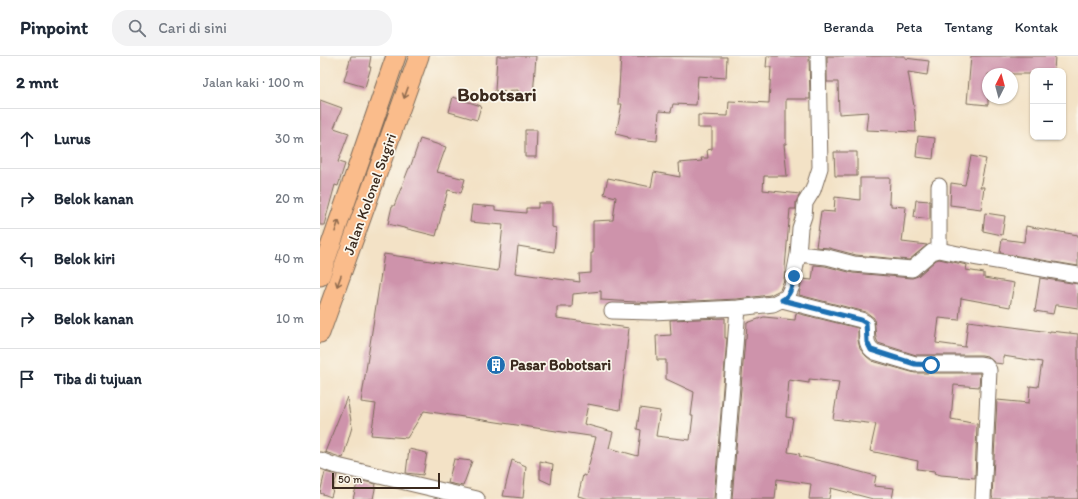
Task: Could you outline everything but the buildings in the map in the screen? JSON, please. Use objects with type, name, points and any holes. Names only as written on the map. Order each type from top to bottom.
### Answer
[{"type":"main road","points":[[320,276],[396,56]]},
{"type":"main road","name":"Jalan Kolonel Sugiri","points":[[320,333],[419,56]]},
{"type":"street","points":[[612,311],[652,312],[738,308],[767,305],[787,297],[792,286],[805,203],[813,190],[820,168],[818,56]]},
{"type":"street","points":[[939,186],[939,250]]},
{"type":"street","points":[[798,254],[827,257],[854,264],[884,268],[912,269],[932,252],[939,250],[1078,275]]},
{"type":"street","points":[[782,300],[861,320],[866,323],[867,342],[869,348],[875,352],[915,364],[980,364],[988,367],[989,389],[983,499]]},
{"type":"street","points":[[723,499],[738,308]]},
{"type":"street","points":[[320,460],[333,466],[477,499]]},
{"type":"place","name":"Pasar Bobotsari","points":[[496,365]]},
{"type":"district","name":"Bobotsari","points":[[497,94]]},
{"type":"route","points":[[794,276],[792,286],[787,297],[782,300],[861,320],[866,323],[867,326],[867,342],[871,350],[915,364],[931,365]]}]
